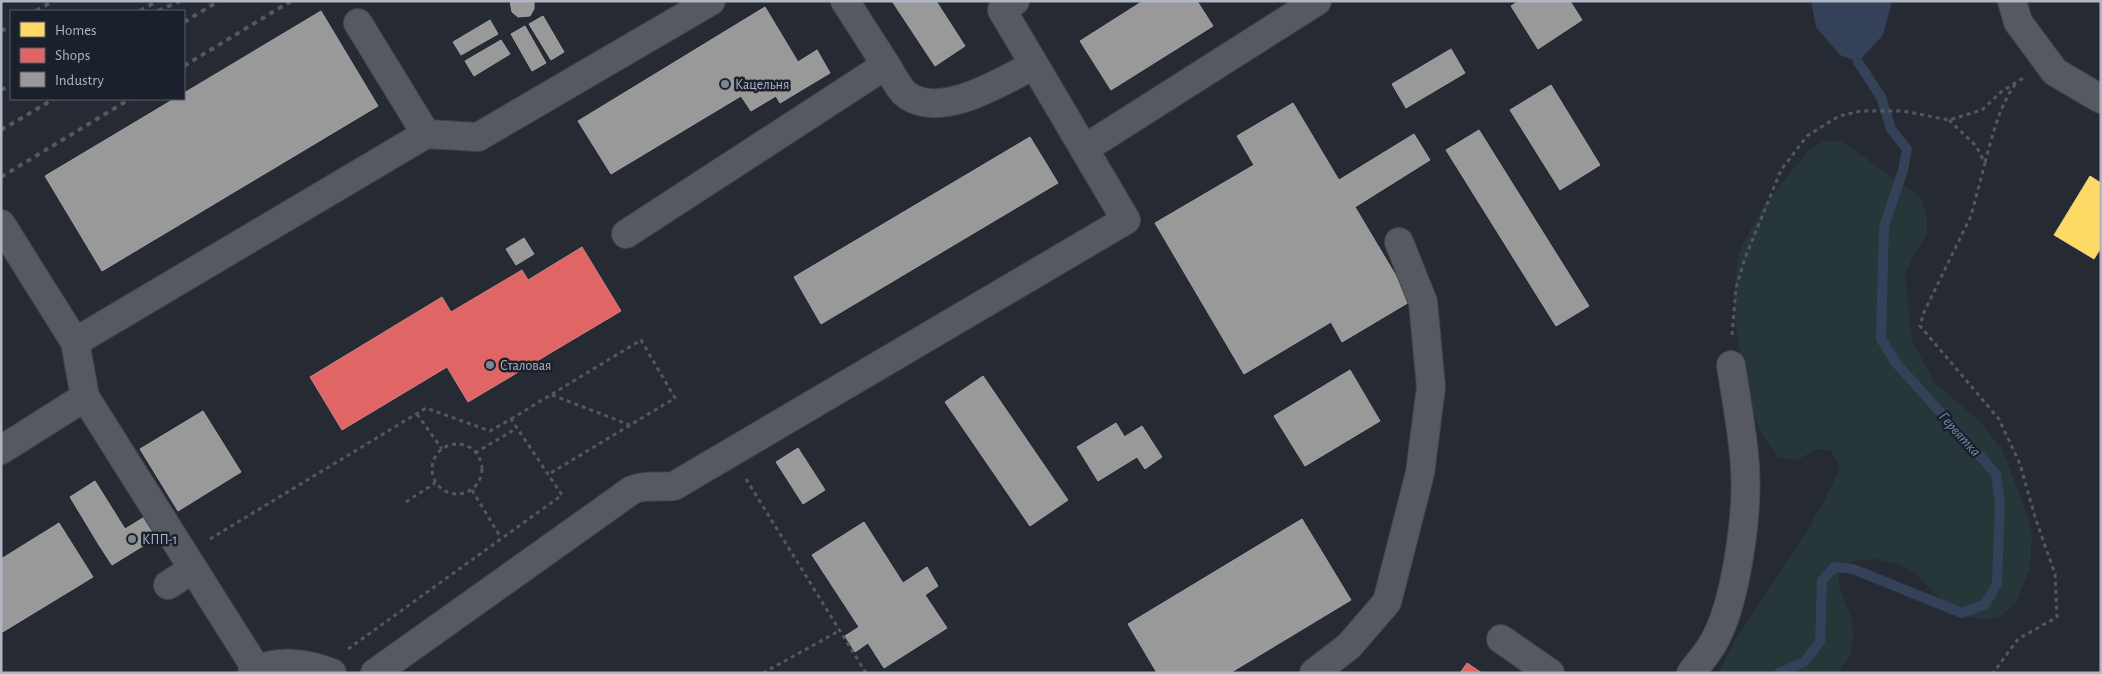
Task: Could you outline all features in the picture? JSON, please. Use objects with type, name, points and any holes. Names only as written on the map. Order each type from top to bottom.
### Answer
[{"type":"street","points":[[75,342],[426,134],[478,137],[711,1]]},
{"type":"street","points":[[845,1],[907,95],[923,103],[944,102],[970,97],[1034,64]]},
{"type":"street","points":[[375,673],[632,490],[642,486],[674,486],[1126,220],[1002,10],[1015,1]]},
{"type":"street","points":[[1084,149],[1317,1]]},
{"type":"street","points":[[2012,1],[2018,22],[2055,72],[2101,99]]},
{"type":"street","points":[[358,23],[426,134]]},
{"type":"street","points":[[626,234],[886,64]]},
{"type":"street","points":[[1,224],[75,342],[85,397],[189,562],[254,672],[278,663],[300,664],[326,671]]},
{"type":"street","points":[[1314,673],[1349,646],[1387,602],[1420,473],[1431,387],[1423,302],[1399,242]]},
{"type":"street","points":[[1691,673],[1712,644],[1730,600],[1739,555],[1746,468],[1731,366]]},
{"type":"street","points":[[1,450],[85,397]]},
{"type":"street","points":[[168,585],[189,562]]},
{"type":"street","points":[[1500,639],[1550,673]]},
{"type":"path","points":[[1731,366],[1732,320],[1736,288],[1781,170],[1807,136],[1839,116],[1861,111],[1903,111],[1948,120],[1982,110],[2001,92],[2019,80],[2039,72],[2055,72]]},
{"type":"path","points":[[1993,673],[2018,639],[2057,617],[2055,574],[2035,517],[2020,464],[1999,419],[1920,326],[1924,312],[1971,216],[1994,129],[2009,92],[2019,80]]},
{"type":"path","points":[[1948,120],[1976,146],[1985,162]]},
{"type":"path","points":[[189,562],[426,408],[490,431],[641,340],[675,398],[549,474]]},
{"type":"path","points":[[552,394],[630,425]]},
{"type":"path","points":[[417,414],[442,449]]},
{"type":"path","points":[[326,671],[562,495],[511,419]]},
{"type":"path","points":[[476,452],[517,428]]},
{"type":"path","points":[[452,444],[461,444],[476,452],[482,468],[478,484],[472,490],[456,495],[441,490],[435,483],[431,467],[433,459],[442,449],[452,444]]},
{"type":"path","points":[[730,453],[866,673]]},
{"type":"path","points":[[406,502],[435,483]]},
{"type":"path","points":[[472,490],[502,538]]},
{"type":"path","points":[[763,673],[839,631]]},
{"type":"shaded area","points":[[1824,141],[1841,141],[1921,197],[1927,217],[1927,235],[1915,252],[1905,276],[1912,340],[1934,382],[1980,421],[2003,451],[2028,517],[2032,534],[2030,569],[2016,602],[2001,616],[1984,619],[1967,617],[1952,610],[1914,572],[1898,564],[1875,559],[1854,561],[1839,569],[1839,586],[1852,620],[1853,638],[1850,655],[1838,673],[1719,673],[1737,637],[1792,554],[1824,501],[1840,466],[1830,450],[1817,449],[1797,460],[1778,458],[1760,431],[1746,393],[1736,329],[1734,294],[1738,254],[1762,208],[1808,151]]},
{"type":"water","points":[[1811,1],[1892,1],[1883,35],[1858,62],[1840,55],[1816,27]]},
{"type":"building: Homes","points":[[2090,176],[2101,183],[2101,248],[2094,259],[2054,235]]},
{"type":"building: Shops","points":[[582,247],[621,311],[468,402],[447,367],[342,430],[310,377],[442,297],[451,312],[522,270],[528,280]]},
{"type":"building: Shops","points":[[1467,663],[1482,673],[1460,673]]},
{"type":"building: Industry","points":[[510,1],[534,1],[534,9],[530,16],[518,17],[512,12]]},
{"type":"building: Industry","points":[[892,1],[936,1],[965,46],[935,66]]},
{"type":"building: Industry","points":[[1143,1],[1197,1],[1213,26],[1111,90],[1080,41]]},
{"type":"building: Industry","points":[[1519,1],[1570,1],[1582,20],[1538,49],[1511,6]]},
{"type":"building: Industry","name":"Кацельня","points":[[765,7],[798,62],[817,50],[830,73],[780,103],[776,96],[751,111],[741,96],[611,174],[578,121]]},
{"type":"building: Industry","points":[[321,11],[378,106],[102,271],[45,176],[172,100],[185,100],[185,92]]},
{"type":"building: Industry","points":[[543,16],[564,52],[551,60],[529,24]]},
{"type":"building: Industry","points":[[490,20],[498,34],[461,55],[453,42]]},
{"type":"building: Industry","points":[[525,26],[546,63],[532,71],[511,34]]},
{"type":"building: Industry","points":[[501,40],[510,54],[474,76],[465,61]]},
{"type":"building: Industry","points":[[1451,49],[1465,73],[1406,108],[1392,84]]},
{"type":"building: Industry","points":[[1551,85],[1600,165],[1560,190],[1510,110]]},
{"type":"building: Industry","points":[[1293,103],[1411,301],[1342,342],[1331,322],[1244,374],[1155,223],[1254,165],[1237,136]]},
{"type":"building: Industry","points":[[1479,130],[1589,306],[1556,326],[1446,150]]},
{"type":"building: Industry","points":[[1414,134],[1430,160],[1355,207],[1339,180]]},
{"type":"building: Industry","points":[[1030,137],[1058,183],[821,324],[794,277]]},
{"type":"building: Industry","points":[[524,238],[534,254],[516,265],[506,249]]},
{"type":"building: Industry","points":[[1350,370],[1380,421],[1305,466],[1274,416]]},
{"type":"building: Industry","points":[[983,376],[1068,500],[1030,526],[945,402]]},
{"type":"building: Industry","points":[[203,411],[241,472],[178,511],[140,449]]},
{"type":"building: Industry","points":[[1116,423],[1137,457],[1098,481],[1077,447]]},
{"type":"building: Industry","points":[[1142,426],[1162,457],[1145,469],[1124,437]]},
{"type":"building: Industry","points":[[798,448],[825,490],[803,504],[776,462]]},
{"type":"building: Industry","points":[[95,481],[125,529],[99,545],[70,497]]},
{"type":"building: Industry","name":"КПП-1","points":[[151,513],[164,533],[112,565],[99,545]]},
{"type":"building: Industry","points":[[1302,519],[1351,600],[1230,673],[1157,673],[1128,624]]},
{"type":"building: Industry","points":[[864,522],[903,583],[927,567],[938,586],[925,595],[947,628],[884,668],[868,643],[855,652],[845,636],[859,627],[812,555]]},
{"type":"building: Industry","points":[[59,523],[93,577],[1,633],[1,559]]},
{"type":"waterway","name":"Гервятка","points":[[1779,673],[1804,662],[1820,642],[1822,581],[1834,567],[1853,569],[1962,613],[1985,604],[1997,584],[2000,502],[1996,474],[1896,363],[1881,339],[1884,227],[1903,170],[1907,149],[1891,129],[1881,97],[1858,62]]},
{"type":"railway","points":[[38,10],[53,1]]},
{"type":"railway","points":[[142,10],[157,1]]},
{"type":"railway","points":[[160,10],[180,1]]},
{"type":"railway","points":[[185,21],[219,1]]},
{"type":"railway","points":[[185,65],[291,1]]},
{"type":"railway","points":[[1,31],[10,26]]},
{"type":"railway","points":[[1,90],[10,86]]},
{"type":"railway","points":[[1,130],[52,100]]},
{"type":"railway","points":[[1,177],[128,100]]},
{"type":"place","name":"Кацельня","points":[[725,84]]},
{"type":"place","name":"Сталовая","points":[[490,365]]},
{"type":"place","name":"КПП-1","points":[[132,539]]}]
